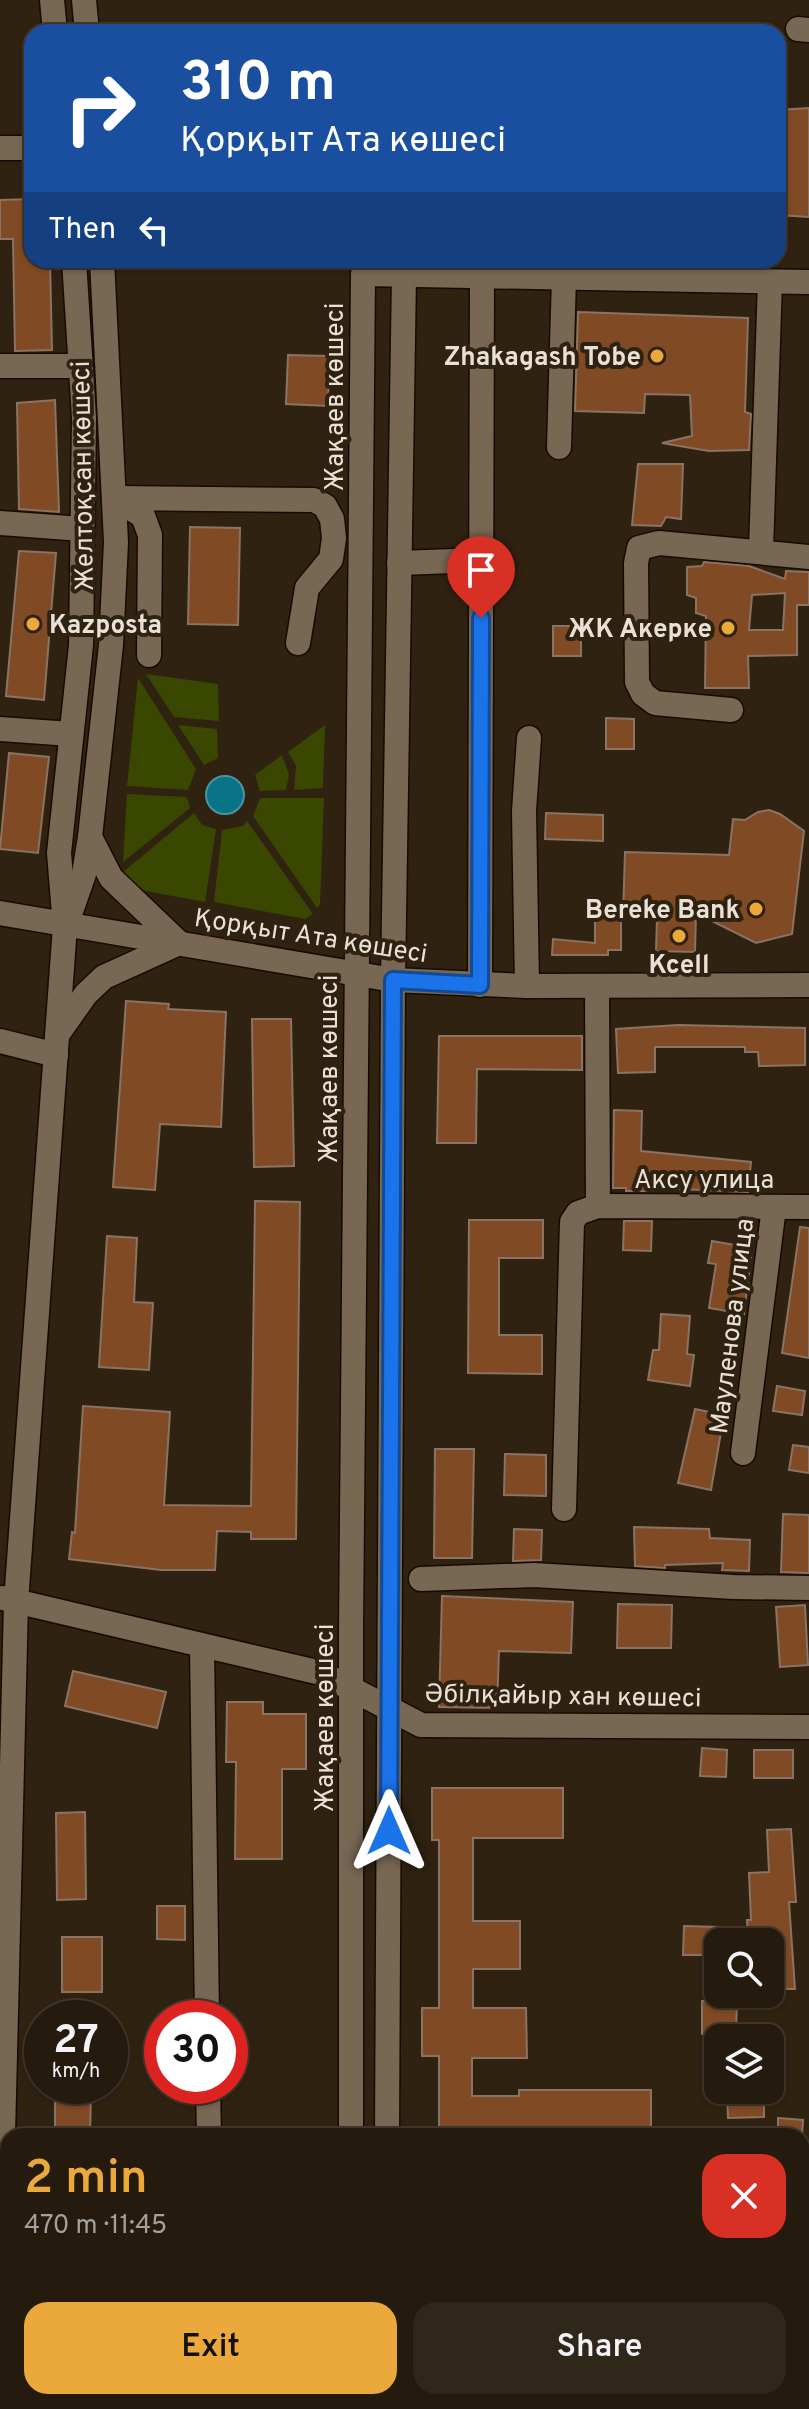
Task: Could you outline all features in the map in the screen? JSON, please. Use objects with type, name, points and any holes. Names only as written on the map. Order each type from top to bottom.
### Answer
[{"type":"street","points":[[52,0],[54,24]]},
{"type":"street","points":[[84,0],[86,24]]},
{"type":"street","points":[[0,148],[24,148]]},
{"type":"street","name":"Желтоқсан көшесі","points":[[2,2128],[8,1600],[65,926],[59,853],[81,645],[84,418],[75,268]]},
{"type":"street","name":"Желтоқсан көшесі","points":[[65,926],[84,874],[111,645],[116,542],[102,268]]},
{"type":"street","name":"Жақаев көшесі","points":[[351,2128],[363,274],[404,275]]},
{"type":"street","points":[[387,2128],[393,980],[404,275],[809,282]]},
{"type":"street","points":[[480,985],[482,275]]},
{"type":"street","points":[[559,447],[564,277]]},
{"type":"street","points":[[761,550],[770,282]]},
{"type":"street","points":[[0,366],[81,366]]},
{"type":"street","points":[[362,398],[402,398]]},
{"type":"street","points":[[114,498],[314,500],[325,506],[332,519],[331,559],[307,588],[298,643]]},
{"type":"street","points":[[114,498],[143,516],[150,535],[149,655]]},
{"type":"street","points":[[0,523],[82,529]]},
{"type":"street","points":[[731,710],[655,703],[643,694],[637,682],[636,563],[639,548],[659,543],[761,550],[809,557]]},
{"type":"street","points":[[399,563],[481,560]]},
{"type":"street","points":[[0,729],[71,734]]},
{"type":"street","points":[[527,986],[524,811],[529,738]]},
{"type":"street","points":[[0,1041],[56,1045],[86,994],[104,977],[179,943],[111,878],[90,837]]},
{"type":"street","name":"Қорқыт Ата көшесі","points":[[0,913],[393,980],[527,986],[809,985]]},
{"type":"street","points":[[564,1509],[572,1222],[578,1213],[598,1206],[597,986]]},
{"type":"street","name":"Аксу улица","points":[[598,1206],[809,1207]]},
{"type":"street","name":"Мауленова улица","points":[[743,1453],[774,1207]]},
{"type":"street","points":[[421,1579],[534,1575],[734,1587],[809,1588]]},
{"type":"street","name":"Әбілқайыр хан көшесі","points":[[8,1600],[321,1673],[421,1725],[809,1727]]},
{"type":"street","points":[[202,1646],[207,2000]]},
{"type":"street","points":[[208,2104],[209,2128]]},
{"type":"green space","points":[[146,674],[218,684],[219,721],[174,717]]},
{"type":"green space","points":[[138,678],[196,769],[188,790],[127,786]]},
{"type":"green space","points":[[178,725],[217,729],[218,758],[204,765]]},
{"type":"green space","points":[[325,725],[323,788],[294,790],[296,766],[288,752]]},
{"type":"green space","points":[[282,755],[289,775],[286,790],[260,791],[255,775]]},
{"type":"green space","points":[[127,794],[187,797],[190,808],[123,862]]},
{"type":"green space","points":[[260,798],[324,798],[320,904],[317,908],[253,816]]},
{"type":"green space","points":[[194,813],[202,825],[216,829],[205,902],[140,890],[122,873]]},
{"type":"green space","points":[[247,821],[313,914],[305,919],[214,902],[222,830],[243,826]]},
{"type":"water","points":[[225,776],[239,781],[244,795],[239,809],[225,814],[211,809],[206,795],[211,781]]},
{"type":"building","points":[[809,108],[809,217],[786,216],[786,109]]},
{"type":"building","points":[[24,199],[24,268],[50,268],[52,350],[15,351],[13,239],[0,239],[0,200]]},
{"type":"building","name":"Zhakagash Tobe","points":[[578,312],[748,318],[745,412],[751,414],[749,450],[709,451],[662,443],[692,436],[690,395],[645,394],[644,413],[575,411]]},
{"type":"building","points":[[288,355],[329,356],[328,406],[286,404]]},
{"type":"building","points":[[55,400],[59,512],[19,509],[17,403]]},
{"type":"building","points":[[638,464],[683,464],[681,519],[666,517],[661,526],[632,525]]},
{"type":"building","points":[[190,527],[240,528],[238,625],[188,624]]},
{"type":"building","points":[[19,551],[56,553],[44,700],[6,696]]},
{"type":"building","name":"ЖК Акерке","points":[[704,562],[749,566],[785,579],[786,571],[809,572],[809,605],[797,605],[797,655],[748,656],[749,688],[705,688],[706,616],[696,613],[696,598],[687,595],[687,567],[702,566]],"holes":[[[785,593],[783,630],[749,630],[752,595]]]},
{"type":"building","points":[[553,626],[581,626],[581,656],[553,656]]},
{"type":"building","points":[[606,718],[634,719],[634,749],[606,749]]},
{"type":"building","points":[[9,753],[49,757],[38,853],[0,849]]},
{"type":"building","points":[[769,810],[804,831],[792,934],[756,943],[696,913],[695,952],[656,951],[657,918],[623,916],[625,852],[729,855],[733,819],[745,820]]},
{"type":"building","points":[[546,813],[603,815],[603,841],[545,839]]},
{"type":"building","points":[[621,913],[621,950],[608,950],[608,955],[552,955],[553,939],[595,943],[595,914]]},
{"type":"building","points":[[126,1001],[169,1004],[168,1009],[226,1012],[221,1127],[160,1124],[155,1190],[113,1187]]},
{"type":"building","points":[[252,1019],[291,1019],[294,1166],[254,1167]]},
{"type":"building","points":[[678,1025],[805,1028],[805,1065],[759,1066],[758,1052],[745,1052],[745,1047],[655,1047],[655,1072],[618,1073],[616,1029]]},
{"type":"building","points":[[439,1036],[582,1036],[582,1070],[477,1069],[476,1143],[437,1143]]},
{"type":"building","points":[[614,1110],[642,1111],[641,1151],[751,1162],[748,1192],[653,1188],[653,1191],[626,1191],[626,1188],[613,1188]]},
{"type":"building","points":[[255,1201],[300,1202],[296,1539],[251,1539],[251,1532],[217,1531],[215,1570],[161,1570],[69,1559],[72,1532],[75,1533],[83,1406],[170,1412],[164,1505],[251,1506]]},
{"type":"building","points":[[469,1220],[543,1220],[543,1258],[499,1258],[499,1335],[542,1335],[542,1374],[468,1373]]},
{"type":"building","points":[[624,1221],[652,1221],[651,1251],[623,1250]]},
{"type":"building","points":[[800,1227],[809,1228],[809,1358],[782,1353]]},
{"type":"building","points":[[107,1236],[137,1238],[134,1302],[153,1303],[149,1370],[99,1367]]},
{"type":"building","points":[[712,1241],[752,1248],[744,1314],[709,1308],[716,1264],[708,1263]]},
{"type":"building","points":[[661,1314],[690,1316],[687,1354],[694,1355],[690,1386],[648,1380],[653,1350],[659,1350]]},
{"type":"building","points":[[777,1386],[805,1391],[802,1415],[773,1411]]},
{"type":"building","points":[[695,1409],[724,1415],[711,1490],[678,1483]]},
{"type":"building","points":[[793,1445],[809,1447],[809,1473],[789,1470]]},
{"type":"building","points":[[435,1449],[474,1449],[472,1558],[434,1558]]},
{"type":"building","points":[[505,1454],[546,1455],[546,1496],[504,1495]]},
{"type":"building","points":[[783,1514],[809,1515],[809,1573],[781,1572]]},
{"type":"building","points":[[634,1527],[709,1529],[710,1538],[750,1540],[749,1571],[722,1570],[723,1563],[665,1565],[665,1568],[635,1566]]},
{"type":"building","points":[[514,1529],[542,1530],[541,1560],[513,1561]]},
{"type":"building","points":[[442,1596],[573,1602],[571,1653],[499,1651],[497,1708],[439,1707]]},
{"type":"building","points":[[618,1604],[672,1605],[671,1648],[617,1648]]},
{"type":"building","points":[[805,1605],[808,1665],[780,1667],[776,1607]]},
{"type":"building","points":[[73,1671],[166,1692],[157,1728],[65,1706]]},
{"type":"building","points":[[227,1702],[263,1702],[263,1714],[306,1714],[306,1769],[282,1769],[282,1859],[235,1859],[236,1762],[226,1762]]},
{"type":"building","points":[[702,1748],[727,1750],[726,1777],[700,1776]]},
{"type":"building","points":[[754,1750],[793,1750],[793,1778],[754,1778]]},
{"type":"building","points":[[432,1788],[563,1788],[563,1838],[473,1838],[473,1921],[520,1921],[520,1969],[473,1969],[473,2008],[526,2008],[527,2058],[472,2058],[472,2096],[519,2096],[519,2090],[651,2090],[651,2128],[439,2128],[439,2056],[422,2056],[422,2008],[439,2008],[439,1840],[432,1840]]},
{"type":"building","points":[[85,1812],[86,1899],[57,1900],[56,1813]]},
{"type":"building","points":[[791,1829],[796,1902],[789,1902],[795,1989],[784,1989],[784,1928],[747,1928],[747,1920],[751,1920],[749,1873],[769,1872],[767,1830]]},
{"type":"building","points":[[157,1906],[185,1906],[185,1940],[157,1939]]},
{"type":"building","points":[[684,1926],[720,1927],[704,1928],[704,1955],[683,1955]]},
{"type":"building","points":[[62,1937],[102,1937],[102,1992],[62,1992]]},
{"type":"building","points":[[702,2001],[704,2008],[737,2008],[736,2024],[704,2024],[702,2034]]},
{"type":"building","points":[[55,2104],[91,2104],[90,2128],[55,2128]]},
{"type":"building","points":[[728,2104],[764,2104],[764,2117],[728,2118]]},
{"type":"building","points":[[778,2118],[803,2120],[802,2128],[778,2128]]},
{"type":"place","name":"Zhakagash Tobe","points":[[657,356]]},
{"type":"place","name":"Kazposta","points":[[33,624]]},
{"type":"place","name":"ЖК Акерке","points":[[728,628]]},
{"type":"place","name":"Bereke Bank","points":[[756,909]]},
{"type":"place","name":"Kcell","points":[[679,936]]},
{"type":"route","points":[[389,1831],[393,980],[480,985],[481,618]]}]
